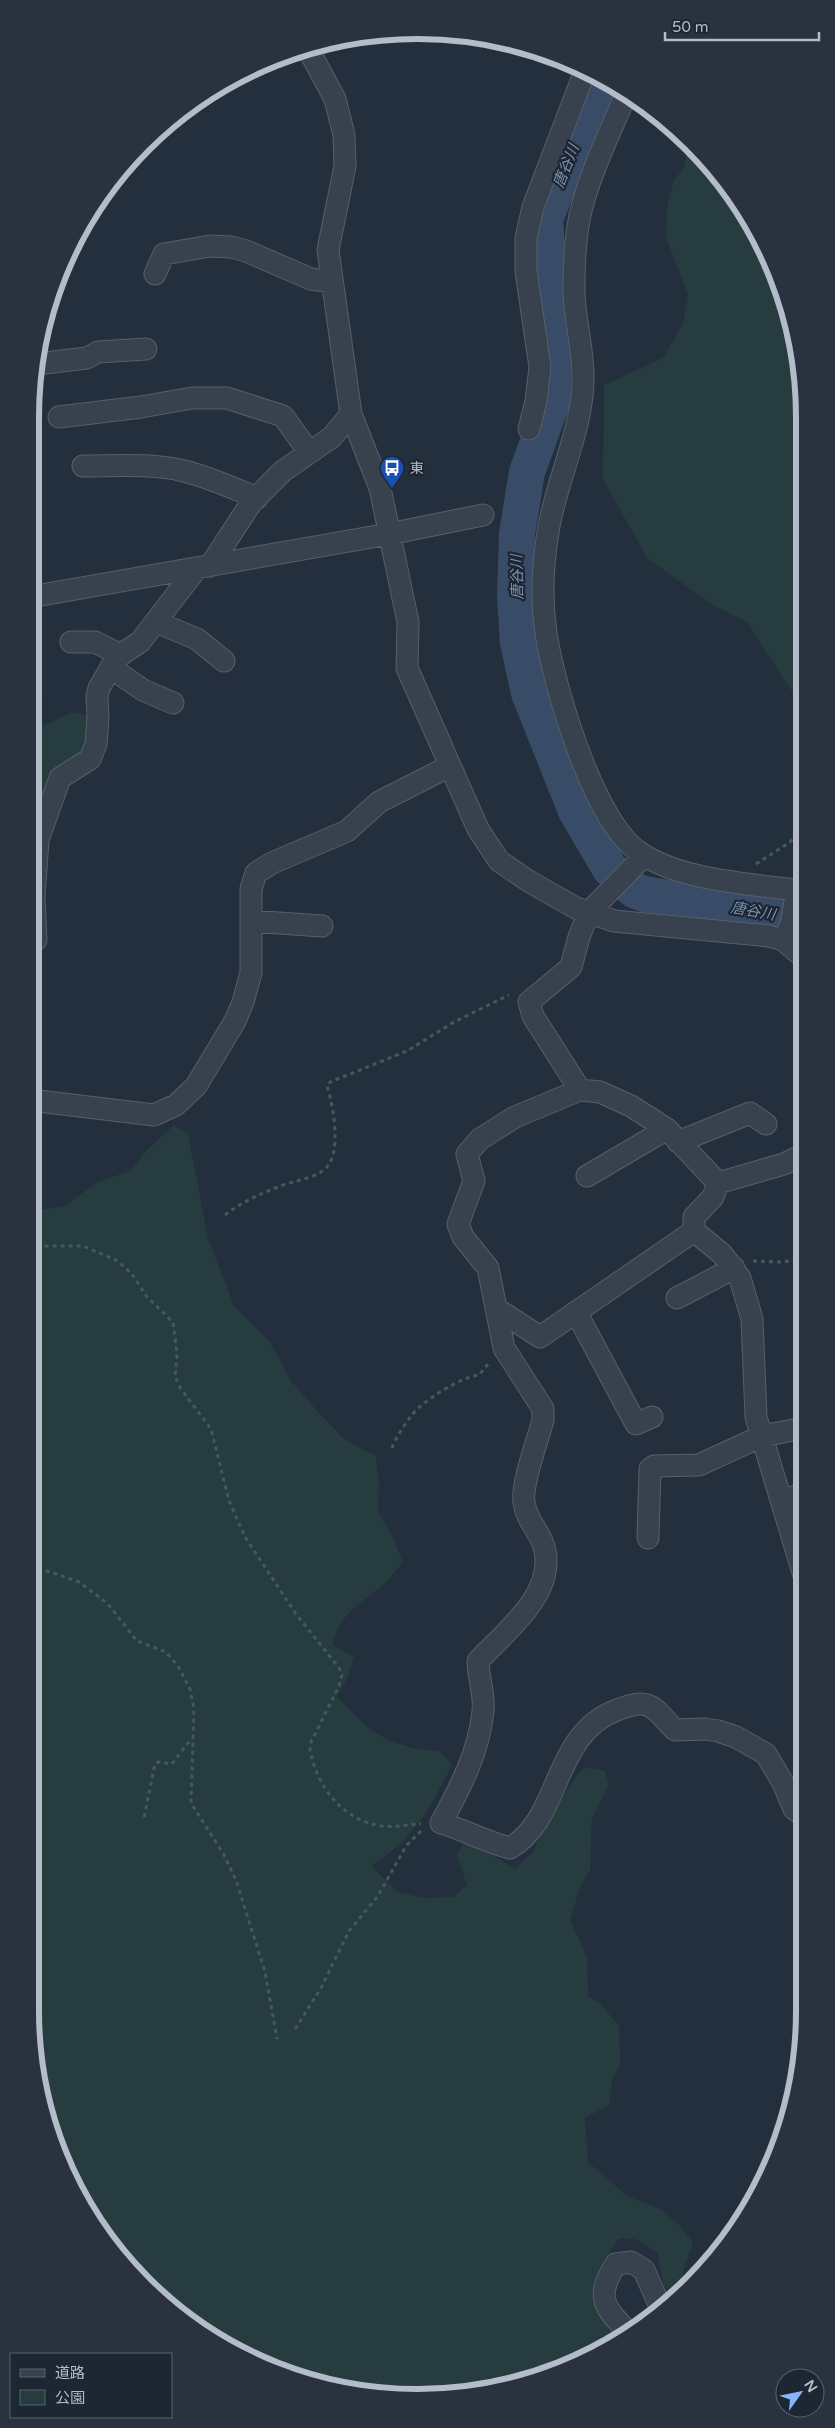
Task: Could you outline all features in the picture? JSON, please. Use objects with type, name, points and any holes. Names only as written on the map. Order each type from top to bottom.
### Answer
[{"type":"street","points":[[311,54],[335,99],[344,135],[345,166],[328,250],[351,414],[380,488],[408,622],[407,668],[478,829],[499,860],[573,907],[614,921],[769,936],[791,934],[796,906]]},
{"type":"street","points":[[529,429],[536,401],[540,367],[526,271],[526,238],[533,207],[583,77]]},
{"type":"street","points":[[624,100],[581,208],[574,289],[584,380],[576,423],[549,526],[543,586],[546,632],[557,680],[577,744],[599,802],[628,843],[638,862]]},
{"type":"street","points":[[155,274],[164,254],[210,246],[246,251],[311,279],[332,282]]},
{"type":"street","points":[[43,362],[45,363],[87,358],[98,352],[146,349]]},
{"type":"street","points":[[59,417],[141,407],[192,398],[228,398],[284,416],[309,452]]},
{"type":"street","points":[[39,827],[60,778],[90,759],[96,744],[97,696],[116,661],[140,642],[204,567],[251,503],[283,472],[332,436],[351,414]]},
{"type":"street","points":[[83,466],[139,466],[183,470],[226,484],[257,498]]},
{"type":"street","points":[[39,583],[40,596],[390,534],[483,515]]},
{"type":"street","points":[[156,622],[197,638],[224,661]]},
{"type":"street","points":[[71,642],[95,642],[143,690],[173,703]]},
{"type":"street","points":[[39,1101],[154,1115],[176,1105],[196,1086],[235,1022],[251,973],[251,889],[256,873],[272,863],[347,831],[379,802],[450,766]]},
{"type":"street","points":[[638,862],[796,895]]},
{"type":"street","points":[[580,1090],[533,1016],[530,999],[555,983],[571,967],[579,937],[589,912],[638,862]]},
{"type":"street","points":[[251,921],[322,926]]},
{"type":"street","points":[[718,1182],[672,1136],[631,1106],[600,1092],[580,1090],[515,1117],[480,1139],[467,1154],[474,1181],[458,1224],[463,1237],[488,1268],[504,1348],[542,1409],[543,1420],[523,1501],[529,1521],[539,1534],[545,1550],[546,1574],[531,1604],[478,1661],[478,1677],[483,1710],[474,1751],[458,1794],[441,1823],[468,1832],[489,1843],[510,1848],[520,1842],[532,1829],[564,1764],[584,1730],[609,1713],[633,1705],[646,1705],[658,1712],[675,1730],[705,1729],[718,1731],[736,1737],[766,1754],[796,1810]]},
{"type":"street","points":[[587,1176],[672,1136],[750,1113],[766,1124]]},
{"type":"street","points":[[718,1182],[784,1164],[796,1158]]},
{"type":"street","points":[[718,1182],[713,1197],[694,1218],[694,1230],[732,1265],[740,1278],[752,1319],[756,1417],[796,1549]]},
{"type":"street","points":[[497,1309],[540,1337],[694,1230]]},
{"type":"street","points":[[677,1298],[732,1265]]},
{"type":"street","points":[[576,1312],[636,1424],[652,1417]]},
{"type":"street","points":[[648,1538],[650,1469],[654,1466],[699,1465],[762,1436],[796,1430]]},
{"type":"street","points":[[782,1501],[796,1496]]},
{"type":"street","points":[[624,2328],[611,2314],[604,2298],[605,2281],[616,2264],[631,2262],[644,2270],[658,2302]]},
{"type":"path","points":[[742,882],[761,859],[790,842],[796,834]]},
{"type":"path","points":[[225,1215],[240,1203],[317,1174],[327,1167],[332,1157],[335,1139],[331,1098],[327,1086],[330,1082],[407,1051],[454,1022],[501,998],[510,995],[530,999]]},
{"type":"path","points":[[39,1246],[83,1246],[118,1261],[132,1274],[147,1298],[173,1322],[177,1354],[175,1377],[181,1390],[211,1429],[229,1501],[245,1537],[296,1614],[339,1668],[342,1675],[339,1686],[311,1742],[310,1750],[328,1794],[346,1812],[367,1823],[383,1826],[426,1825],[406,1846],[389,1873],[378,1896],[349,1932],[321,1988],[296,2029]]},
{"type":"path","points":[[732,1265],[748,1260],[781,1262],[796,1260]]},
{"type":"path","points":[[392,1448],[412,1414],[440,1393],[473,1376],[479,1375],[499,1350],[504,1348]]},
{"type":"path","points":[[39,1570],[79,1582],[108,1604],[130,1636],[137,1641],[166,1652],[178,1666],[190,1689],[194,1709],[191,1803],[224,1855],[236,1880],[265,1972],[277,2039]]},
{"type":"path","points":[[144,1817],[155,1764],[158,1762],[172,1764],[187,1744],[194,1739]]},
{"type":"green space","points":[[687,152],[718,187],[746,228],[776,296],[789,344],[793,368],[796,418],[796,695],[747,622],[711,604],[647,558],[603,479],[604,385],[663,358],[683,324],[688,295],[666,237],[667,208],[673,182],[684,167]]},
{"type":"green space","points":[[72,712],[92,716],[91,744],[48,793],[39,794],[39,716],[44,726]]},
{"type":"green space","points":[[174,1125],[188,1134],[208,1238],[234,1306],[270,1342],[291,1381],[320,1414],[344,1439],[376,1456],[379,1482],[378,1511],[392,1536],[403,1562],[385,1583],[346,1616],[336,1633],[333,1645],[354,1657],[347,1679],[337,1696],[370,1729],[394,1742],[439,1751],[452,1764],[434,1799],[412,1832],[393,1850],[371,1866],[398,1892],[424,1898],[453,1897],[467,1885],[457,1855],[466,1838],[515,1869],[532,1853],[556,1806],[573,1780],[585,1767],[605,1771],[609,1784],[592,1818],[590,1871],[581,1884],[570,1920],[587,1957],[588,1997],[600,2003],[619,2026],[620,2063],[612,2081],[609,2105],[585,2118],[588,2162],[627,2196],[660,2209],[678,2224],[693,2242],[684,2268],[683,2280],[671,2291],[664,2287],[658,2253],[635,2239],[619,2238],[604,2261],[595,2300],[612,2336],[585,2350],[539,2369],[491,2382],[467,2386],[418,2389],[393,2388],[368,2386],[319,2376],[296,2369],[250,2350],[228,2339],[187,2311],[133,2260],[117,2241],[89,2200],[59,2132],[46,2084],[42,2060],[39,2010],[39,1210],[65,1206],[97,1182],[130,1171],[147,1150]]},
{"type":"waterway","name":"唐谷川","points":[[598,85],[545,219],[554,351],[553,400],[527,472],[517,534],[515,596],[518,643],[529,693],[576,811],[610,869],[634,890],[644,894],[796,918]]},
{"type":"place","name":"東","points":[[392,489]]}]
